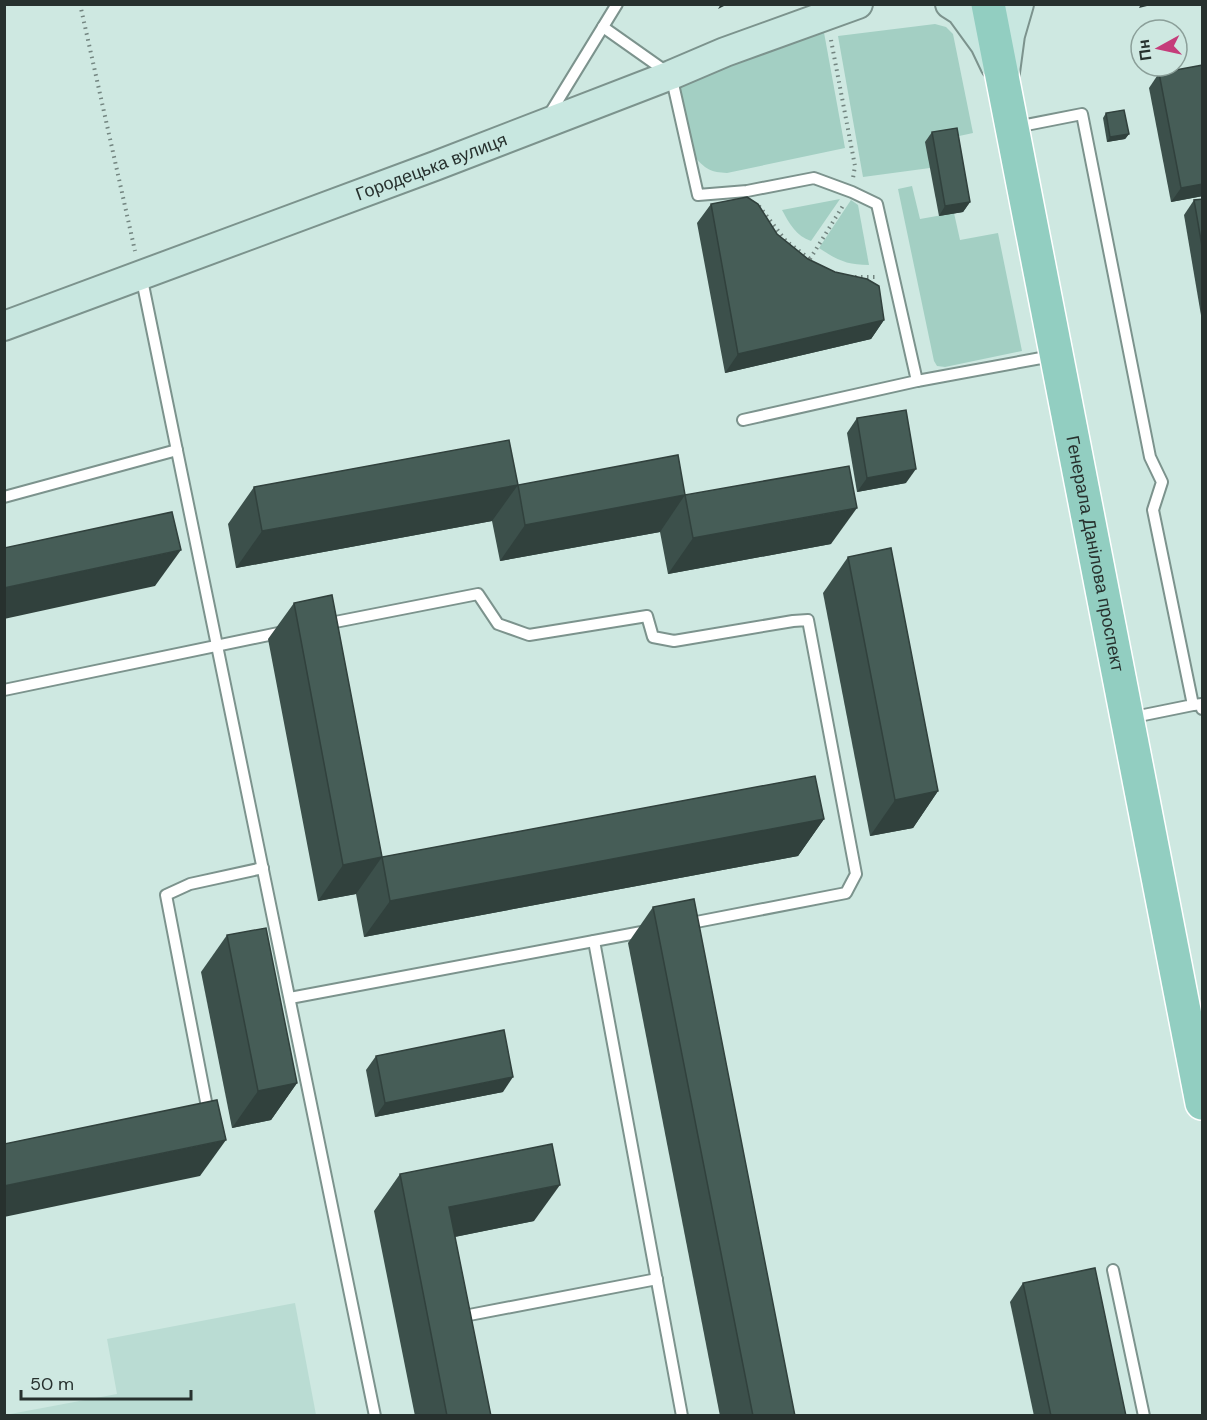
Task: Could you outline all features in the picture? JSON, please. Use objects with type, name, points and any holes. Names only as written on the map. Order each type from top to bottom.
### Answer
[{"type":"main road","name":"Генерала Данілова проспект","points":[[988,4],[1203,1103]]},
{"type":"street","name":"Городецька вулиця","points":[[4,326],[435,166],[671,75],[824,10],[858,4]]},
{"type":"street","points":[[950,4],[961,11],[985,44],[1004,83]]},
{"type":"street","points":[[1004,83],[1010,35],[1018,4]]},
{"type":"lane","points":[[545,123],[616,4]]},
{"type":"lane","points":[[603,27],[671,75],[698,195],[747,190],[814,178],[877,204],[917,381]]},
{"type":"lane","points":[[1012,128],[1082,114],[1150,457],[1162,482],[1153,510],[1200,705],[1128,719]]},
{"type":"lane","points":[[141,275],[375,1416]]},
{"type":"lane","points":[[743,420],[917,381],[1056,355]]},
{"type":"lane","points":[[4,497],[177,450]]},
{"type":"lane","points":[[290,999],[846,893],[855,874],[808,620],[674,641],[653,637],[647,616],[529,635],[498,624],[477,594],[319,625]]},
{"type":"lane","points":[[4,690],[297,630]]},
{"type":"lane","points":[[200,1129],[208,1112],[165,895],[190,884],[263,868]]},
{"type":"lane","points":[[594,941],[682,1416]]},
{"type":"lane","points":[[1113,1270],[1144,1416]]},
{"type":"lane","points":[[464,1316],[657,1279]]},
{"type":"path","points":[[80,4],[141,275]]},
{"type":"path","points":[[810,259],[852,192],[855,166],[824,10]]},
{"type":"path","points":[[747,190],[786,241],[817,264]]},
{"type":"path","points":[[844,275],[893,276]]},
{"type":"shaded area","points":[[935,24],[946,27],[953,34],[973,133],[950,138],[930,168],[863,177],[838,36]]},
{"type":"shaded area","points":[[823,27],[845,148],[727,173],[713,171],[702,165],[695,157],[678,83]]},
{"type":"shaded area","points":[[912,186],[920,219],[954,213],[960,240],[998,233],[1022,351],[945,367],[937,366],[934,361],[898,189]]},
{"type":"shaded area","points":[[840,199],[811,241],[797,232],[782,210]]},
{"type":"shaded area","points":[[851,200],[858,205],[869,265],[843,261],[819,248]]},
{"type":"shaded area","points":[[295,1303],[316,1415],[5,1415],[117,1394],[107,1339]]},
{"type":"building","points":[[1203,65],[1203,184],[1181,188],[1160,78],[1189,78],[1189,68]]},
{"type":"building","points":[[1124,110],[1129,134],[1110,137],[1106,113]]},
{"type":"building","points":[[957,128],[970,202],[945,206],[932,132]]},
{"type":"building","points":[[747,197],[758,204],[777,234],[808,259],[835,272],[867,279],[879,286],[884,320],[738,354],[711,204]]},
{"type":"building","points":[[1203,199],[1203,252],[1194,200]]},
{"type":"building","points":[[906,410],[916,469],[867,478],[857,418]]},
{"type":"building","points":[[509,440],[518,485],[262,531],[254,487]]},
{"type":"building","points":[[678,455],[685,495],[525,525],[518,485]]},
{"type":"building","points":[[849,466],[857,508],[693,538],[685,495]]},
{"type":"building","points":[[172,512],[181,550],[4,588],[4,548]]},
{"type":"building","points":[[891,548],[938,791],[895,800],[848,557]]},
{"type":"building","points":[[332,595],[382,857],[343,865],[294,603]]},
{"type":"building","points":[[815,776],[824,819],[390,901],[382,857]]},
{"type":"building","points":[[694,899],[795,1416],[753,1416],[653,907]]},
{"type":"building","points":[[266,928],[297,1083],[258,1091],[227,935]]},
{"type":"building","points":[[504,1030],[513,1077],[385,1103],[376,1056]]},
{"type":"building","points":[[217,1100],[226,1140],[4,1186],[4,1144]]},
{"type":"building","points":[[552,1144],[560,1185],[449,1207],[491,1416],[447,1416],[400,1174]]},
{"type":"building","points":[[1095,1268],[1126,1416],[1051,1416],[1023,1283]]}]
